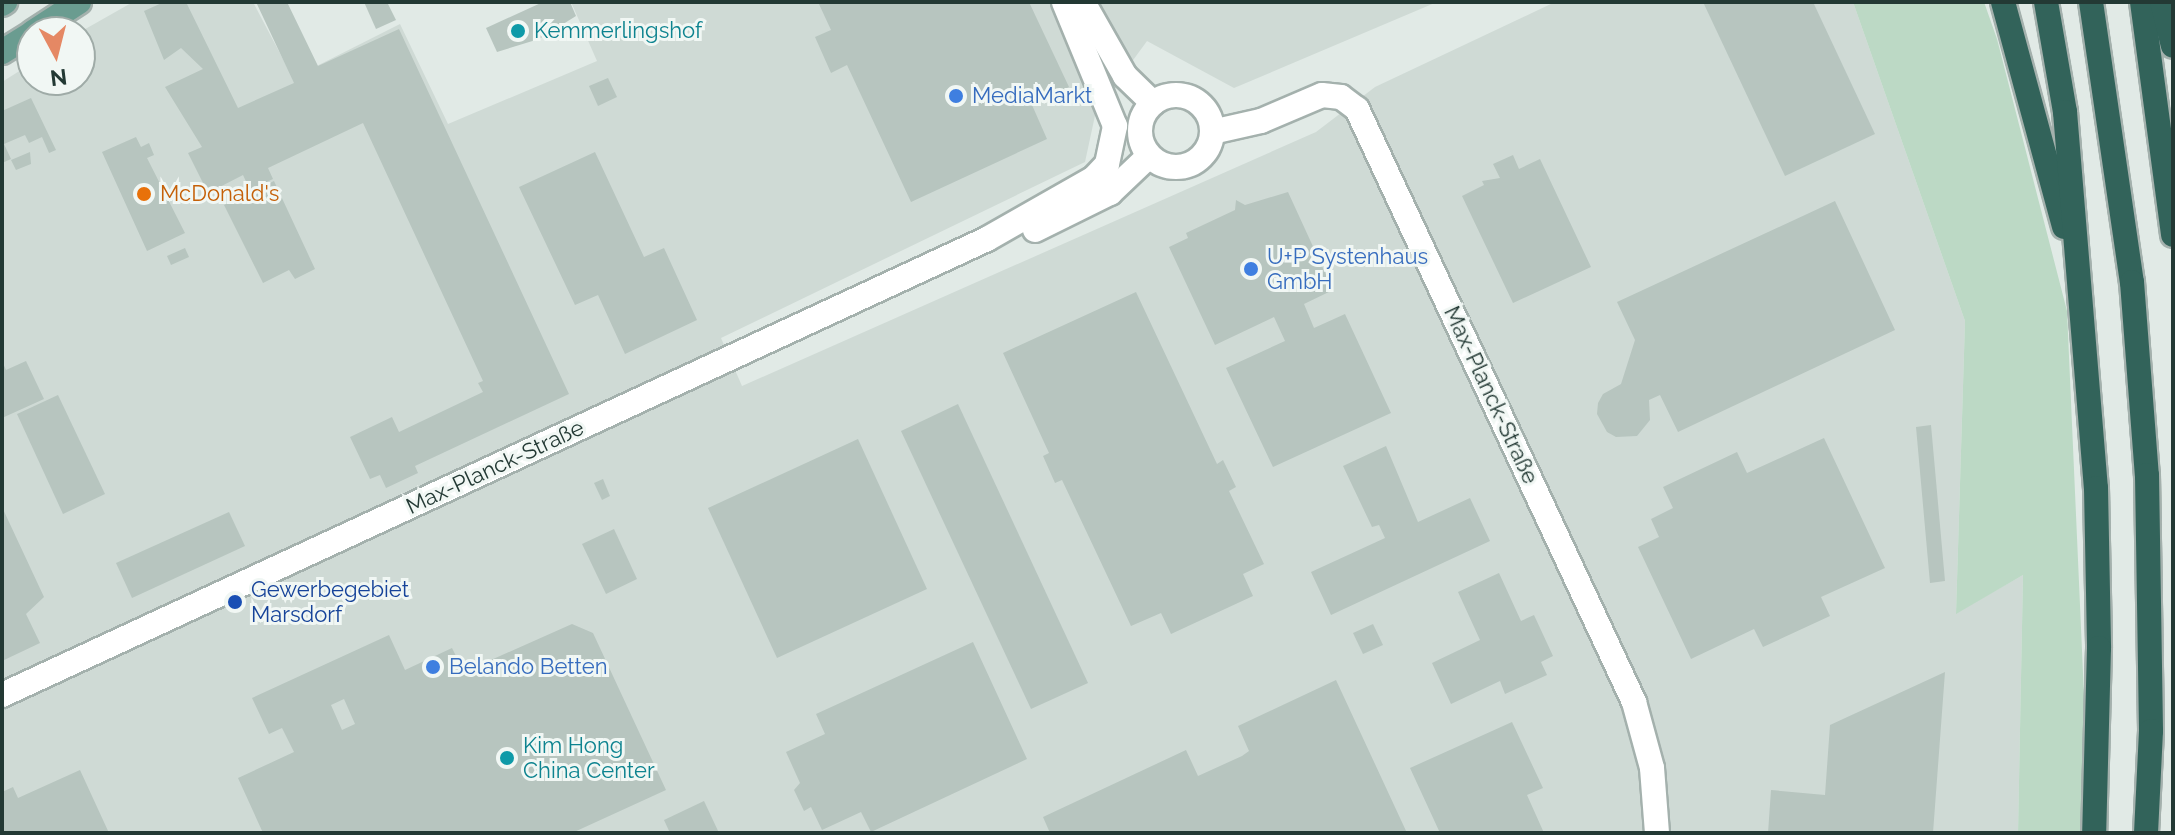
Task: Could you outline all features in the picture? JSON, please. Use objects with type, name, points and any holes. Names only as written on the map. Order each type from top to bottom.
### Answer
[{"type":"highway","points":[[2003,2],[2082,300]]},
{"type":"highway","points":[[2046,2],[2065,112],[2082,300],[2097,531],[2094,833]]},
{"type":"highway","points":[[2091,2],[2132,282],[2147,475],[2151,619],[2146,833]]},
{"type":"highway","points":[[2142,2],[2173,235]]},
{"type":"highway","points":[[2162,2],[2173,46]]},
{"type":"main road","points":[[57,16],[79,2]]},
{"type":"street","name":"Max-Planck-Straße","points":[[2,695],[987,239],[1094,178],[1115,145],[1109,101],[1064,2]]},
{"type":"street","points":[[1083,2],[1125,76],[1153,103]]},
{"type":"street","points":[[1173,95],[1191,98],[1207,113],[1212,132],[1207,151],[1189,165],[1164,166],[1149,156],[1139,129],[1153,103],[1173,95]]},
{"type":"street","name":"Max-Planck-Straße","points":[[1212,132],[1261,121],[1322,95],[1341,97],[1357,109],[1634,702],[1652,768],[1657,833]]},
{"type":"street","name":"Max-Planck-Straße","points":[[987,239],[1026,234],[1110,193],[1149,156]]},
{"type":"shaded area","points":[[133,2],[253,2],[293,78],[400,24],[448,124],[597,61],[571,2],[1437,2],[1234,88],[1147,41],[1096,111],[1085,162],[721,338],[742,386],[1316,132],[1375,87],[1555,2],[1853,2],[1965,321],[1956,613],[2023,575],[2018,833],[2,833],[2,82],[16,73],[16,96],[96,96],[96,23]]},
{"type":"green space","points":[[1853,2],[1984,2],[1997,39],[2067,311],[2086,741],[2081,833],[2018,833],[2023,575],[1956,614],[1965,321]]},
{"type":"building","points":[[164,2],[186,2],[238,108],[294,83],[256,2],[287,2],[318,66],[399,29],[569,394],[415,466],[418,473],[386,488],[380,475],[370,479],[350,437],[392,417],[399,432],[483,392],[478,383],[483,381],[363,123],[268,168],[273,179],[250,190],[243,175],[208,193],[188,153],[202,147],[165,87],[203,69],[181,48],[164,60],[144,11]]},
{"type":"building","points":[[364,2],[387,2],[396,20],[376,29]]},
{"type":"building","points":[[543,2],[570,2],[576,16],[539,39],[497,52],[486,28]]},
{"type":"building","name":"MediaMarkt","points":[[818,2],[1029,2],[1069,87],[1032,105],[1047,139],[911,202],[847,65],[831,73],[815,37],[831,30]]},
{"type":"building","points":[[1703,2],[1813,2],[1875,134],[1785,176]]},
{"type":"building","points":[[608,78],[617,97],[598,106],[589,86]]},
{"type":"building","points":[[31,98],[56,150],[49,153],[42,137],[29,143],[25,135],[4,144],[11,159],[2,163],[2,111]]},
{"type":"building","name":"McDonald's","points":[[136,137],[141,147],[149,143],[154,155],[147,158],[185,233],[147,251],[102,152]]},
{"type":"building","points":[[30,152],[31,164],[16,170],[11,160]]},
{"type":"building","points":[[595,152],[644,257],[664,248],[697,320],[625,354],[598,295],[575,305],[519,187]]},
{"type":"building","points":[[1513,155],[1519,169],[1540,159],[1591,267],[1513,303],[1462,196],[1484,185],[1482,181],[1500,178],[1493,164]]},
{"type":"building","points":[[274,181],[315,269],[295,279],[289,270],[263,283],[224,205]]},
{"type":"building","points":[[1288,192],[1333,290],[1304,304],[1314,328],[1345,314],[1391,413],[1273,467],[1226,368],[1285,341],[1274,317],[1215,345],[1169,247],[1188,238],[1186,233],[1235,210],[1236,200],[1245,205]]},
{"type":"building","points":[[1835,201],[1895,330],[1678,432],[1660,395],[1649,400],[1650,420],[1637,436],[1616,437],[1607,432],[1597,414],[1598,403],[1603,394],[1621,384],[1635,340],[1617,302]]},
{"type":"building","points":[[185,248],[189,257],[171,265],[167,256]]},
{"type":"building","points":[[1136,292],[1217,464],[1223,460],[1236,487],[1229,491],[1264,564],[1243,574],[1253,596],[1171,634],[1161,613],[1131,626],[1062,480],[1055,483],[1043,456],[1049,453],[1003,353]]},
{"type":"building","points":[[2,361],[6,370],[26,361],[44,399],[2,418]]},
{"type":"building","points":[[58,395],[105,494],[63,514],[17,414]]},
{"type":"building","points":[[958,404],[1088,683],[1031,709],[901,431]]},
{"type":"building","points":[[1931,425],[1945,581],[1930,583],[1916,427]]},
{"type":"building","points":[[1824,438],[1885,568],[1821,597],[1830,616],[1763,647],[1754,629],[1691,659],[1638,547],[1659,537],[1651,519],[1673,508],[1663,487],[1737,452],[1747,473]]},
{"type":"building","points":[[858,439],[927,589],[777,658],[708,508]]},
{"type":"building","points":[[1386,446],[1418,522],[1470,498],[1490,541],[1331,615],[1311,572],[1385,538],[1379,525],[1372,527],[1343,466]]},
{"type":"building","points":[[603,479],[610,496],[602,500],[594,483]]},
{"type":"building","points":[[2,507],[44,597],[26,614],[40,643],[2,661]]},
{"type":"building","points":[[229,512],[245,546],[132,598],[116,563]]},
{"type":"building","points":[[614,529],[637,579],[606,594],[582,544]]},
{"type":"building","points":[[1499,573],[1521,621],[1534,615],[1553,656],[1541,662],[1547,675],[1505,694],[1500,681],[1451,704],[1432,663],[1480,640],[1458,592]]},
{"type":"building","name":"Kim Hong China Center","points":[[572,624],[593,633],[666,790],[572,833],[263,833],[238,778],[294,752],[282,728],[269,734],[252,698],[389,635],[405,670],[452,648],[464,672]],"holes":[[[344,699],[355,724],[342,730],[331,705]]]},
{"type":"building","points":[[1373,624],[1383,645],[1363,654],[1353,633]]},
{"type":"building","points":[[973,642],[1027,759],[871,832],[861,812],[822,830],[811,807],[804,811],[794,790],[800,783],[786,752],[825,734],[816,714]]},
{"type":"building","points":[[1945,672],[1933,833],[1768,833],[1771,790],[1825,795],[1830,725]]},
{"type":"building","points":[[1336,680],[1407,833],[1050,833],[1043,817],[1186,750],[1198,776],[1242,756],[1249,751],[1238,726]]},
{"type":"building","points":[[1512,722],[1543,788],[1527,795],[1544,833],[1440,833],[1410,768]]},
{"type":"building","points":[[80,770],[109,833],[2,833],[2,792],[13,787],[18,798]]},
{"type":"building","points":[[704,801],[719,833],[670,833],[664,820]]},
{"type":"place","name":"Kemmerlingshof","points":[[518,31]]},
{"type":"place","name":"MediaMarkt","points":[[956,96]]},
{"type":"place","name":"McDonald's","points":[[144,194]]},
{"type":"place","name":"U+P Systenhaus GmbH","points":[[1251,269]]},
{"type":"place","name":"Gewerbegebiet Marsdorf","points":[[235,602]]},
{"type":"place","name":"Belando Betten","points":[[433,667]]},
{"type":"place","name":"Kim Hong China Center","points":[[507,758]]}]
